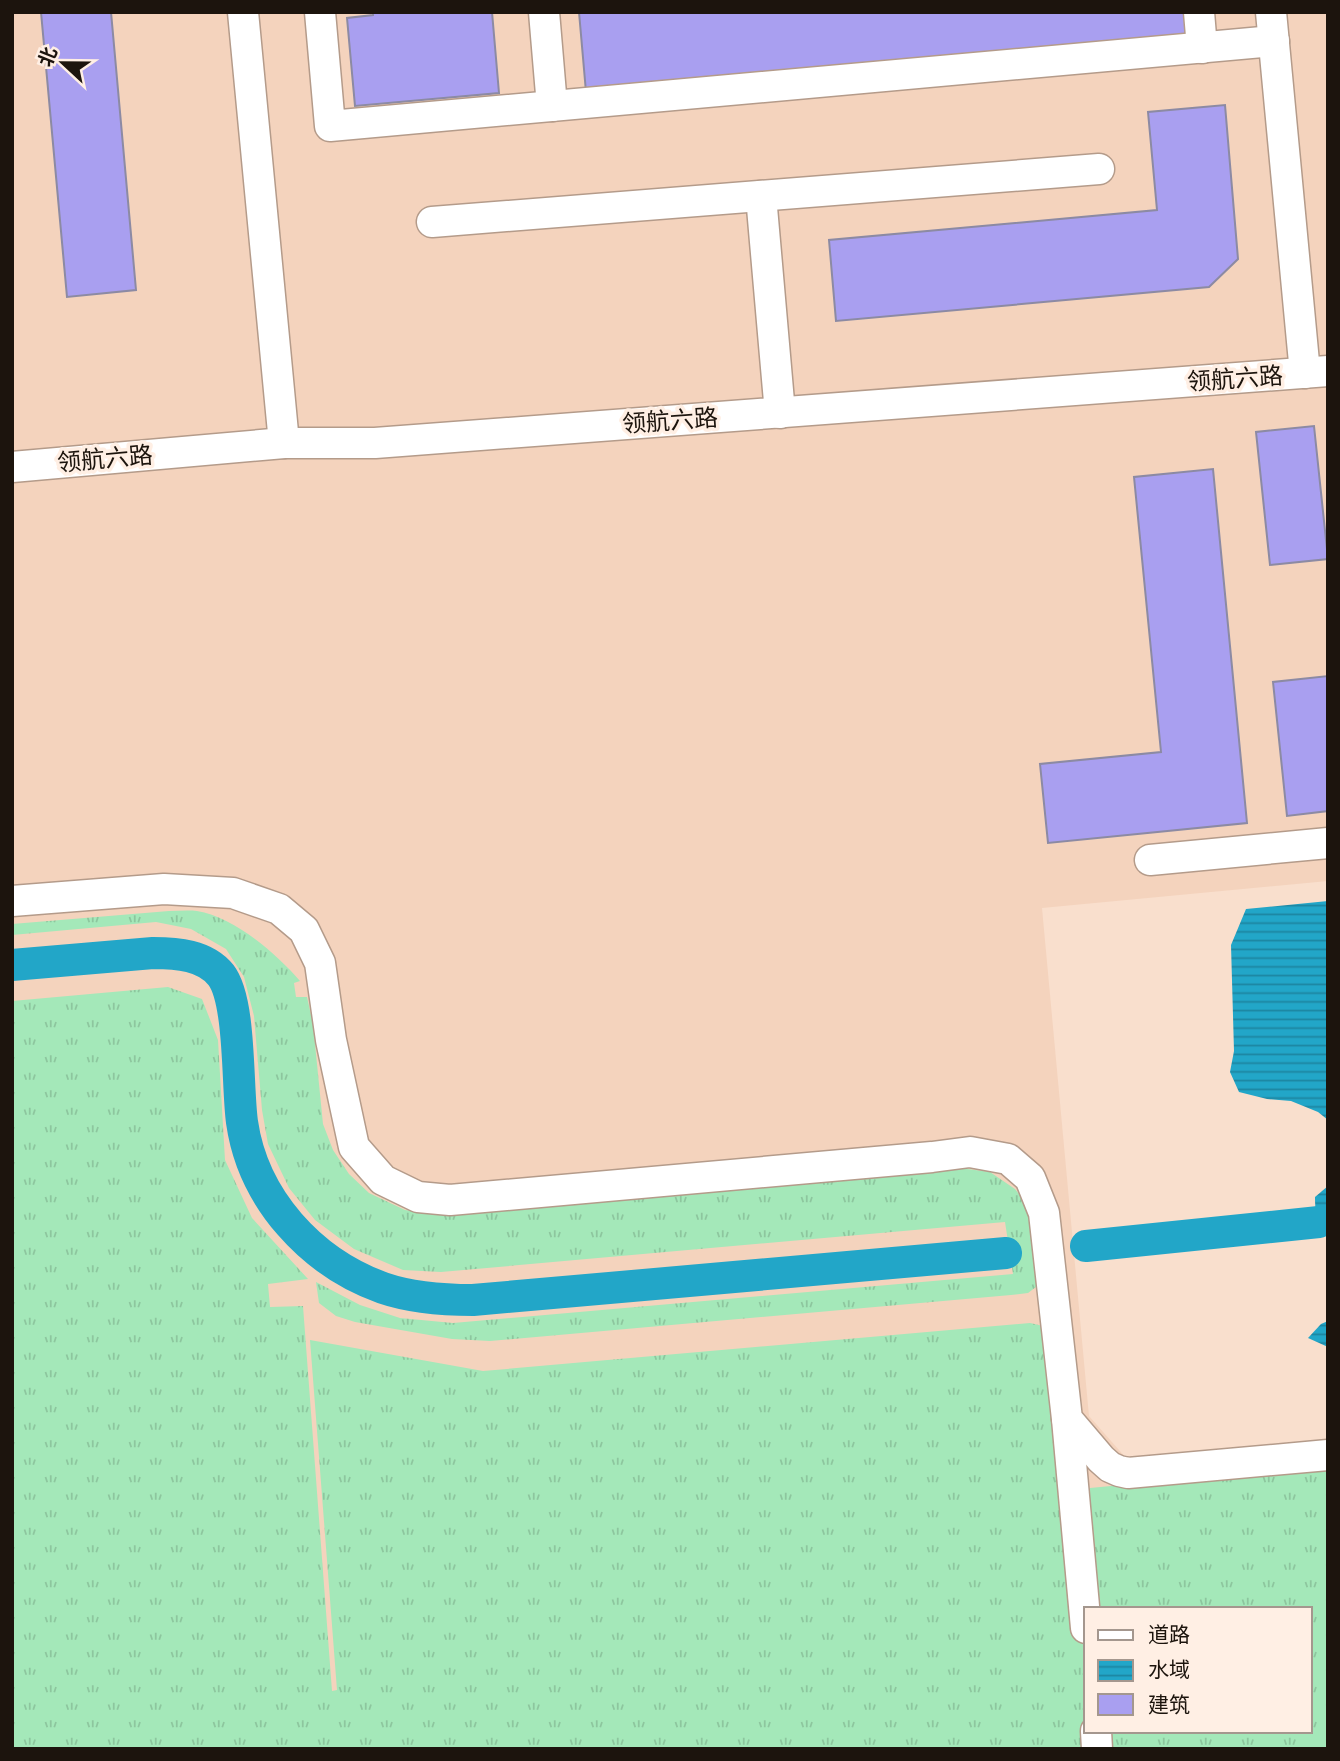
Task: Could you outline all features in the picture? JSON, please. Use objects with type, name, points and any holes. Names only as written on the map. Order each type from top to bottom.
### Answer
[{"type":"street","points":[[243,12],[284,443]]},
{"type":"street","points":[[320,12],[330,126],[1202,48],[1273,27],[1316,372]]},
{"type":"street","points":[[544,12],[552,106]]},
{"type":"street","points":[[1199,12],[1202,48]]},
{"type":"street","points":[[432,222],[1100,169]]},
{"type":"street","points":[[761,196],[780,413]]},
{"type":"street","name":"领航六路","points":[[12,467],[284,443],[375,443],[1316,372]]},
{"type":"street","points":[[1150,860],[1328,843]]},
{"type":"street","points":[[12,901],[163,889],[233,893],[279,909],[304,930],[320,963],[331,1040],[354,1147],[383,1180],[418,1196],[450,1200],[970,1152],[1008,1159],[1030,1178],[1044,1213],[1084,1607]]},
{"type":"street","points":[[1067,1419],[1110,1467],[1128,1473]]},
{"type":"street","points":[[1073,1480],[1328,1455]]},
{"type":"shaded area","points":[[12,12],[1328,12],[1328,881],[1042,908],[1089,1416],[1126,1458],[1328,1440],[1328,1749],[12,1749]]},
{"type":"green space","points":[[197,911],[240,928],[267,948],[300,981],[294,983],[296,997],[307,997],[313,1024],[323,1124],[333,1150],[349,1174],[369,1193],[405,1210],[438,1215],[960,1168],[990,1172],[1015,1189],[1033,1212],[1040,1284],[1028,1293],[1011,1295],[490,1341],[452,1339],[355,1322],[336,1316],[319,1303],[316,1282],[360,1305],[400,1318],[453,1323],[1013,1274],[1005,1222],[441,1272],[403,1270],[354,1249],[315,1220],[289,1188],[268,1144],[262,1110],[254,1016],[244,977],[226,949],[191,929],[156,922],[12,935],[12,924]]},
{"type":"green space","points":[[168,987],[202,999],[218,1040],[225,1160],[252,1218],[308,1279],[268,1284],[270,1307],[303,1306],[332,1691],[337,1690],[310,1340],[483,1371],[1030,1323],[1052,1328],[1084,1615],[1084,1733],[1087,1733],[1096,1749],[12,1749],[12,1001]]},
{"type":"green space","points":[[1328,1465],[1328,1749],[1105,1749],[1104,1733],[1312,1733],[1312,1607],[1092,1607],[1086,1490]]},
{"type":"water","points":[[1328,901],[1328,1120],[1318,1112],[1291,1101],[1267,1099],[1239,1092],[1230,1072],[1234,1051],[1231,945],[1246,909]]},
{"type":"water","points":[[1328,1186],[1328,1232],[1317,1216],[1315,1197]]},
{"type":"water","points":[[1328,1321],[1328,1347],[1308,1338],[1321,1324]]},
{"type":"building","points":[[41,12],[111,12],[136,290],[67,297]]},
{"type":"building","points":[[373,12],[492,12],[499,93],[355,106],[347,18],[373,15]]},
{"type":"building","points":[[579,12],[1185,12],[1187,34],[586,92]]},
{"type":"building","points":[[1225,105],[1238,259],[1209,287],[836,321],[829,240],[1157,210],[1148,112]]},
{"type":"building","points":[[1314,426],[1328,559],[1270,565],[1256,432]]},
{"type":"building","points":[[1213,469],[1247,823],[1048,843],[1040,764],[1161,752],[1134,477]]},
{"type":"building","points":[[1328,676],[1328,811],[1287,816],[1273,682]]},
{"type":"waterway","points":[[12,965],[162,953],[190,956],[214,968],[221,975],[232,1004],[240,1107],[248,1150],[272,1202],[290,1224],[332,1262],[383,1288],[427,1298],[473,1300],[1006,1253]]},
{"type":"waterway","points":[[1086,1246],[1319,1222]]}]
